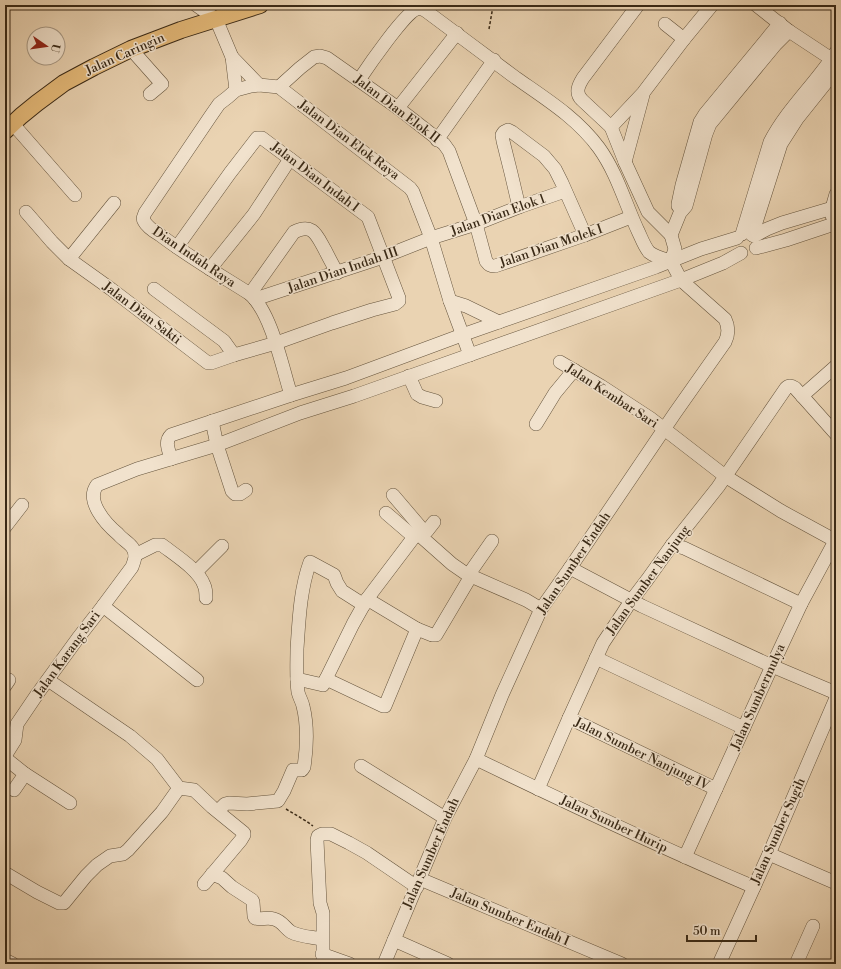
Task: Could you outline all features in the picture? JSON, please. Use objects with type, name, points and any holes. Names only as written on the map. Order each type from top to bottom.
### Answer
[{"type":"main road","name":"Jalan Caringin","points":[[9,128],[21,116],[64,83],[94,67],[131,49],[181,30],[260,5]]},
{"type":"street","points":[[638,5],[587,72],[577,91],[579,98],[611,126],[625,162],[648,212],[671,235],[675,249],[672,261]]},
{"type":"street","points":[[611,126],[643,93],[712,5]]},
{"type":"street","points":[[206,598],[202,580],[196,572],[162,545],[155,546],[135,556],[129,543],[109,526],[100,514],[94,502],[93,493],[97,485],[136,469],[217,445],[300,413],[354,396],[682,280],[723,263],[741,253],[749,254],[753,251],[748,238],[770,142],[782,122],[835,61],[784,27],[756,5]]},
{"type":"street","points":[[198,6],[216,19],[232,57],[236,90]]},
{"type":"street","points":[[359,80],[380,50],[412,12],[417,9],[423,9],[564,111],[588,135],[600,149],[613,172],[631,217],[644,244],[649,251],[656,256],[672,261]]},
{"type":"street","points":[[665,24],[684,39]]},
{"type":"street","points":[[671,235],[680,213],[686,206],[702,132],[710,124],[763,52],[784,27]]},
{"type":"street","points":[[398,108],[457,33]]},
{"type":"street","points":[[131,49],[162,84],[150,94]]},
{"type":"street","name":"Jalan Dian Elok II","points":[[279,88],[305,65],[314,58],[320,56],[327,58],[359,80],[398,108],[447,147],[450,151],[476,224]]},
{"type":"street","points":[[232,57],[259,85]]},
{"type":"street","points":[[437,140],[494,60]]},
{"type":"street","name":"Jalan Dian Elok Raya","points":[[236,90],[259,85],[279,88],[407,184],[413,192],[431,238],[450,301],[470,355]]},
{"type":"street","name":"Dian Indah Raya","points":[[236,90],[220,104],[210,117],[145,213],[143,217],[144,223],[177,247],[253,297],[263,311],[276,344],[291,395]]},
{"type":"street","points":[[625,162],[643,93]]},
{"type":"street","points":[[9,128],[75,195]]},
{"type":"street","points":[[519,207],[502,135],[508,130],[544,156],[555,169],[585,235]]},
{"type":"street","name":"Jalan Dian Indah I","points":[[177,247],[230,173],[257,138],[260,138],[290,158],[366,215],[399,298],[399,301],[395,304]]},
{"type":"street","points":[[210,269],[254,214],[290,158]]},
{"type":"street","name":"Jalan Dian Elok 1","points":[[431,238],[476,224],[565,191]]},
{"type":"street","points":[[171,459],[166,442],[169,437],[291,395],[346,378],[701,250],[748,238],[782,223],[834,215],[836,194]]},
{"type":"street","points":[[69,259],[114,203]]},
{"type":"street","name":"Jalan Dian Sakti","points":[[26,212],[69,259],[208,363],[276,344],[372,310],[395,304]]},
{"type":"street","name":"Jalan Dian Molek I","points":[[476,224],[486,261],[488,264],[495,266],[585,235],[631,217]]},
{"type":"street","points":[[253,297],[294,232],[301,228],[307,228],[316,232],[337,273]]},
{"type":"street","name":"Jalan Dian Indah III","points":[[253,297],[337,273],[431,238]]},
{"type":"street","name":"Jalan Sumber Endah","points":[[384,964],[445,818],[476,759],[502,695],[541,608],[725,342],[729,333],[728,325],[725,319],[682,280],[672,261]]},
{"type":"street","points":[[154,289],[224,341],[234,355]]},
{"type":"street","points":[[450,301],[466,306],[499,322]]},
{"type":"street","name":"Jalan Kembar Sari","points":[[560,362],[601,386],[650,418],[725,476],[781,511],[836,540]]},
{"type":"street","points":[[836,366],[802,396],[836,434]]},
{"type":"street","points":[[536,424],[555,393],[574,370]]},
{"type":"street","points":[[409,376],[417,394],[436,401]]},
{"type":"street","name":"Jalan Sumber Nanjung","points":[[538,789],[596,658],[603,644],[631,601],[725,476],[786,388],[788,386],[793,387],[802,396]]},
{"type":"street","points":[[212,422],[217,445],[232,491],[235,494],[240,494],[246,490]]},
{"type":"street","points":[[392,495],[418,533]]},
{"type":"street","points":[[5,527],[22,505]]},
{"type":"street","points":[[386,512],[418,533],[452,564],[470,575],[541,608]]},
{"type":"street","points":[[297,679],[322,685],[366,602],[418,533],[427,531],[434,522]]},
{"type":"street","name":"Jalan Sumbermulya","points":[[685,857],[801,604],[836,540]]},
{"type":"street","points":[[218,811],[225,804],[229,803],[247,804],[278,801],[293,770],[302,770],[304,767],[307,744],[306,726],[303,706],[298,692],[297,662],[299,615],[306,575],[310,562],[334,575],[342,591],[417,629],[432,635],[436,635],[470,575],[492,541]]},
{"type":"street","points":[[672,545],[684,548],[801,604]]},
{"type":"street","points":[[196,572],[222,546]]},
{"type":"street","name":"Jalan Karang Sari","points":[[5,757],[15,740],[17,724],[78,638],[132,567],[135,556]]},
{"type":"street","points":[[570,568],[631,601],[772,666],[836,693]]},
{"type":"street","points":[[103,606],[197,680]]},
{"type":"street","points":[[326,679],[385,706],[417,629]]},
{"type":"street","points":[[596,658],[744,728]]},
{"type":"street","points":[[48,680],[130,736],[157,759],[179,788],[194,790],[244,833],[241,840],[208,879],[222,878],[232,887],[252,900],[255,918],[260,920],[274,918],[280,921],[293,933],[322,939]]},
{"type":"street","name":"Jalan Sumber Sugih","points":[[719,964],[769,854],[836,698]]},
{"type":"street","name":"Jalan Sumber Nanjung IV","points":[[569,718],[716,789]]},
{"type":"street","points":[[5,739],[17,724]]},
{"type":"street","points":[[5,757],[25,774],[70,803]]},
{"type":"street","name":"Jalan Sumber Hurip","points":[[476,759],[685,857],[754,887]]},
{"type":"street","points":[[361,766],[445,818]]},
{"type":"street","points":[[14,790],[25,774]]},
{"type":"street","points":[[5,872],[37,892],[59,903],[64,902],[86,876],[110,856],[124,859],[123,854],[162,812],[179,788]]},
{"type":"street","name":"Jalan Sumber Endah I","points":[[318,836],[322,834],[331,834],[418,883],[622,964]]},
{"type":"street","points":[[318,836],[316,840],[320,903],[323,912],[323,959],[350,964]]},
{"type":"street","points":[[769,854],[836,883]]},
{"type":"street","points":[[796,964],[813,926]]},
{"type":"street","points":[[394,940],[448,964]]},
{"type":"street","points":[[5,960],[13,964]]},
{"type":"path","points":[[489,29],[494,5]]},
{"type":"path","points":[[278,801],[280,806],[309,823],[314,828],[318,836]]}]
